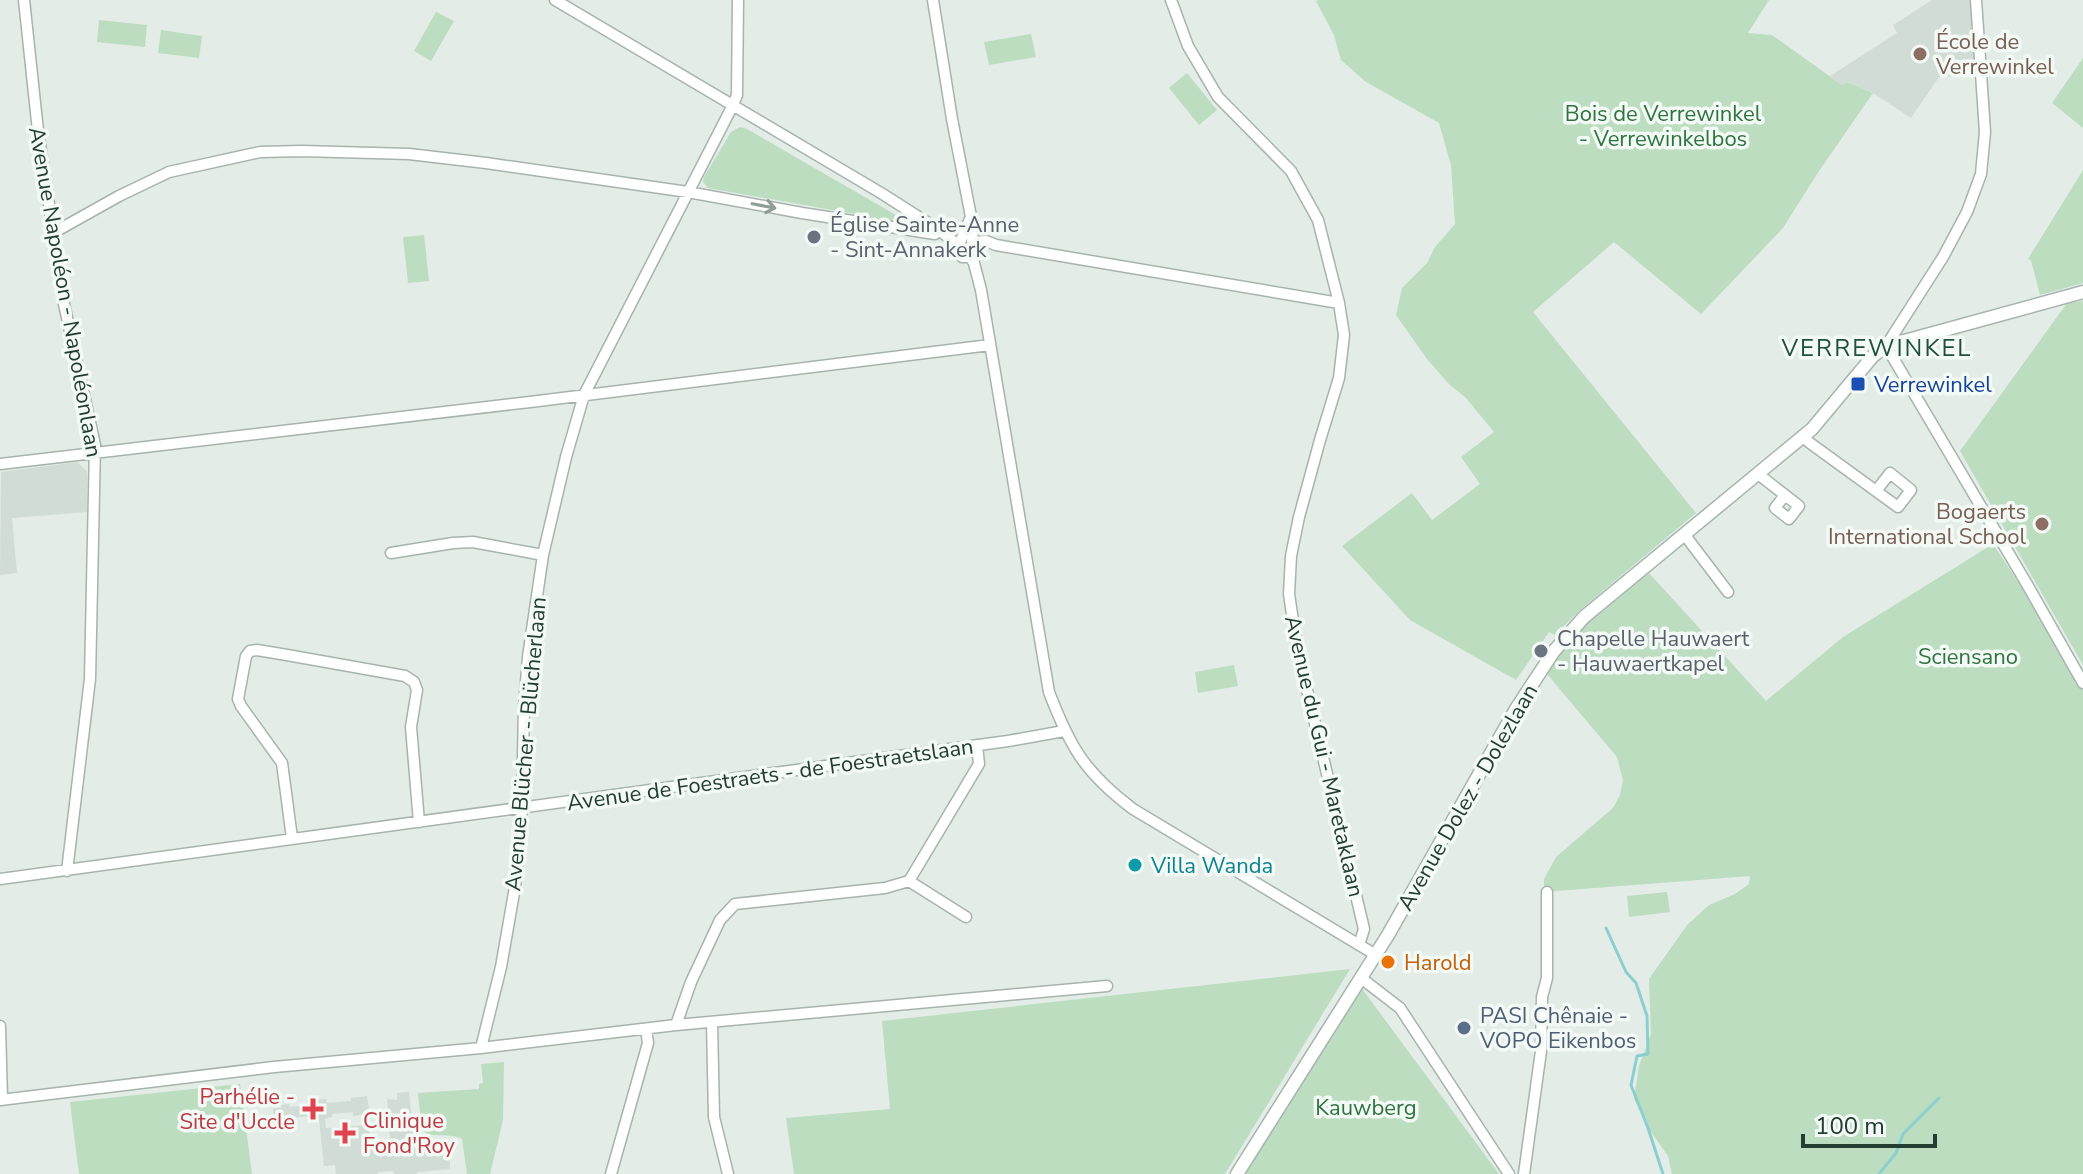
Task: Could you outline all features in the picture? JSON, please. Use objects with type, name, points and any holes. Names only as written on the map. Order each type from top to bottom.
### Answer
[{"type":"street","name":"Avenue Napoléon - Napoléonlaan","points":[[24,0],[38,131],[64,304],[96,453],[90,679],[67,871]]},
{"type":"street","points":[[555,0],[968,246],[986,241],[1339,303]]},
{"type":"street","name":"Avenue Blücher - Blücherlaan","points":[[481,1048],[510,924],[522,808],[528,657],[543,555],[566,457],[584,395],[737,95],[738,0]]},
{"type":"street","points":[[933,0],[970,219],[968,246],[981,290],[1049,692],[1064,731],[1091,771],[1133,809],[1376,955]]},
{"type":"street","name":"Avenue du Gui - Maretaklaan","points":[[1171,0],[1188,46],[1218,97],[1291,171],[1318,220],[1339,303],[1344,335],[1339,378],[1299,517],[1291,556],[1289,594],[1297,648],[1364,929],[1359,945]]},
{"type":"street","name":"Avenue Dolez - Dolezlaan","points":[[1237,1174],[1376,955],[1516,709],[1554,651],[1584,617],[1818,423],[1873,356],[1886,346],[1943,257],[1967,212],[1981,174],[1985,132],[1976,0]]},
{"type":"street","points":[[53,233],[169,172],[260,152],[302,151],[409,154],[486,163],[688,192],[935,234],[939,230]]},
{"type":"street","points":[[2083,292],[1886,346],[2083,683]]},
{"type":"street","points":[[0,464],[990,345]]},
{"type":"street","points":[[1803,437],[1876,491]]},
{"type":"street","points":[[1758,474],[1785,495]]},
{"type":"street","points":[[1684,534],[1728,592]]},
{"type":"street","points":[[391,553],[473,542],[543,555]]},
{"type":"street","points":[[292,838],[282,763],[238,699],[246,656],[250,651],[405,676],[414,682],[417,690],[411,745],[419,822]]},
{"type":"street","name":"Avenue de Foestraets - de Foestraetslaan","points":[[0,879],[1064,731]]},
{"type":"street","points":[[676,1025],[691,982],[720,920],[735,904],[885,888],[909,881],[979,764],[977,745]]},
{"type":"street","points":[[909,881],[966,917]]},
{"type":"street","points":[[1524,1174],[1541,1051],[1542,997],[1547,978],[1547,892]]},
{"type":"street","points":[[1361,978],[1400,1008],[1509,1174]]},
{"type":"street","points":[[0,1026],[1,1100],[274,1067],[481,1048],[676,1025],[1107,986]]},
{"type":"street","points":[[712,1022],[714,1117],[728,1174]]},
{"type":"street","points":[[611,1174],[648,1043],[646,1029]]},
{"type":"shaded area","name":"École de Verrewinkel","points":[[1932,0],[1970,0],[1976,75],[1939,77],[1911,118],[1873,93],[1847,82],[1842,85],[1830,76],[1897,33],[1893,25]]},
{"type":"shaded area","points":[[77,462],[87,471],[87,512],[12,518],[17,573],[0,575],[1,472]]},
{"type":"shaded area","name":"Clinique Fond'Roy","points":[[409,1092],[415,1148],[449,1146],[450,1169],[417,1174],[394,1174],[393,1171],[336,1174],[335,1165],[324,1166],[319,1119],[311,1120],[310,1116],[291,1118],[290,1122],[283,1123],[282,1119],[274,1120],[273,1108],[281,1108],[281,1105],[315,1104],[315,1100],[326,1099],[327,1103],[351,1101],[351,1098],[367,1096],[369,1110],[366,1114],[332,1114],[332,1117],[325,1119],[326,1128],[368,1125],[371,1140],[390,1139],[387,1099],[397,1100],[397,1093]]},
{"type":"green space","name":"Bois de Verrewinkel - Verrewinkelbos","points":[[1318,0],[1769,0],[1748,33],[1772,35],[1842,85],[1847,82],[1873,93],[1783,228],[1701,314],[1614,242],[1533,312],[1696,513],[1579,611],[1555,635],[1549,632],[1516,680],[1410,620],[1342,546],[1412,493],[1432,520],[1480,484],[1461,457],[1494,432],[1427,359],[1396,315],[1402,288],[1427,263],[1435,247],[1455,224],[1451,165],[1439,123],[1366,82],[1341,60],[1334,35]]},
{"type":"green space","points":[[436,12],[454,21],[431,61],[414,51]]},
{"type":"green space","points":[[99,20],[147,25],[145,47],[97,42]]},
{"type":"green space","points":[[161,30],[202,36],[199,58],[158,53]]},
{"type":"green space","points":[[1031,34],[1036,57],[989,65],[984,42]]},
{"type":"green space","points":[[2083,58],[2083,128],[2052,103]]},
{"type":"green space","points":[[1187,73],[1217,110],[1199,125],[1169,88]]},
{"type":"green space","points":[[740,127],[896,215],[898,220],[708,188],[703,182],[704,177],[731,132]]},
{"type":"green space","points":[[2083,170],[2083,283],[2040,295],[2031,260],[2028,259]]},
{"type":"green space","points":[[424,235],[429,281],[408,283],[403,237]]},
{"type":"green space","name":"Bogaerts International School","points":[[2083,301],[2083,665],[1960,451],[2067,303]]},
{"type":"green space","name":"Sciensano","points":[[1993,544],[2083,688],[2083,1174],[1672,1174],[1668,1156],[1649,1129],[1634,1099],[1639,1066],[1651,1034],[1649,979],[1687,925],[1709,905],[1749,884],[1750,876],[1544,892],[1544,879],[1556,857],[1613,808],[1623,780],[1617,757],[1547,674],[1580,631],[1649,573],[1766,701],[1843,637]]},
{"type":"green space","points":[[1234,665],[1238,686],[1198,693],[1195,672]]},
{"type":"green space","points":[[1667,892],[1670,912],[1629,917],[1627,896]]},
{"type":"green space","points":[[1350,969],[1225,1174],[794,1174],[786,1118],[890,1109],[882,1021]]},
{"type":"green space","name":"Kauwberg","points":[[1360,986],[1499,1174],[1242,1174]]},
{"type":"green space","points":[[504,1062],[503,1120],[490,1174],[467,1174],[462,1139],[422,1131],[418,1093],[479,1089],[479,1084],[483,1083],[481,1064]]},
{"type":"green space","points":[[240,1084],[252,1174],[79,1174],[70,1102]]},
{"type":"waterway","points":[[1606,928],[1626,972],[1636,983],[1647,1016],[1648,1054],[1637,1056],[1631,1085],[1663,1174]]},
{"type":"waterway","points":[[1879,1174],[1896,1153],[1903,1134],[1939,1098]]},
{"type":"place","name":"École de Verrewinkel","points":[[1920,54]]},
{"type":"place","name":"Église Sainte-Anne - Sint-Annakerk","points":[[814,237]]},
{"type":"place","name":"Verrewinkel","points":[[1858,384]]},
{"type":"place","name":"Bogaerts International School","points":[[2042,524]]},
{"type":"place","name":"Chapelle Hauwaert - Hauwaertkapel","points":[[1541,651]]},
{"type":"place","name":"Villa Wanda","points":[[1135,865]]},
{"type":"place","name":"Harold","points":[[1388,962]]},
{"type":"place","name":"PASI Chênaie - VOPO Eikenbos","points":[[1464,1028]]},
{"type":"place","name":"Parhélie - Site d'Uccle","points":[[313,1109]]},
{"type":"place","name":"Clinique Fond'Roy","points":[[345,1133]]},
{"type":"district","name":"VERREWINKEL","points":[[1877,348]]}]
